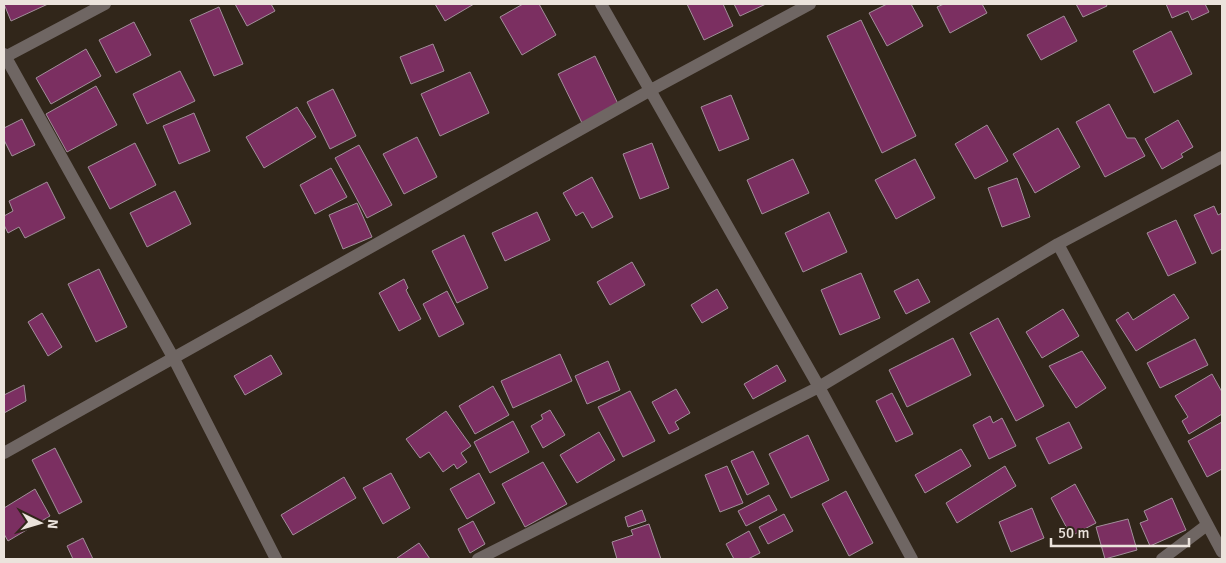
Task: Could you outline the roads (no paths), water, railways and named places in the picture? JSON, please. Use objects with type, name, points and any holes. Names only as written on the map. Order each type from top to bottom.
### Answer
[{"type":"street","points":[[105,4],[4,55],[174,359],[276,559]]},
{"type":"street","points":[[601,4],[649,92],[819,387],[912,559]]},
{"type":"street","points":[[4,453],[810,4]]},
{"type":"street","points":[[478,559],[819,387],[1058,244],[1222,157]]},
{"type":"street","points":[[1058,244],[1222,552]]},
{"type":"street","points":[[1162,559],[1207,525]]}]
